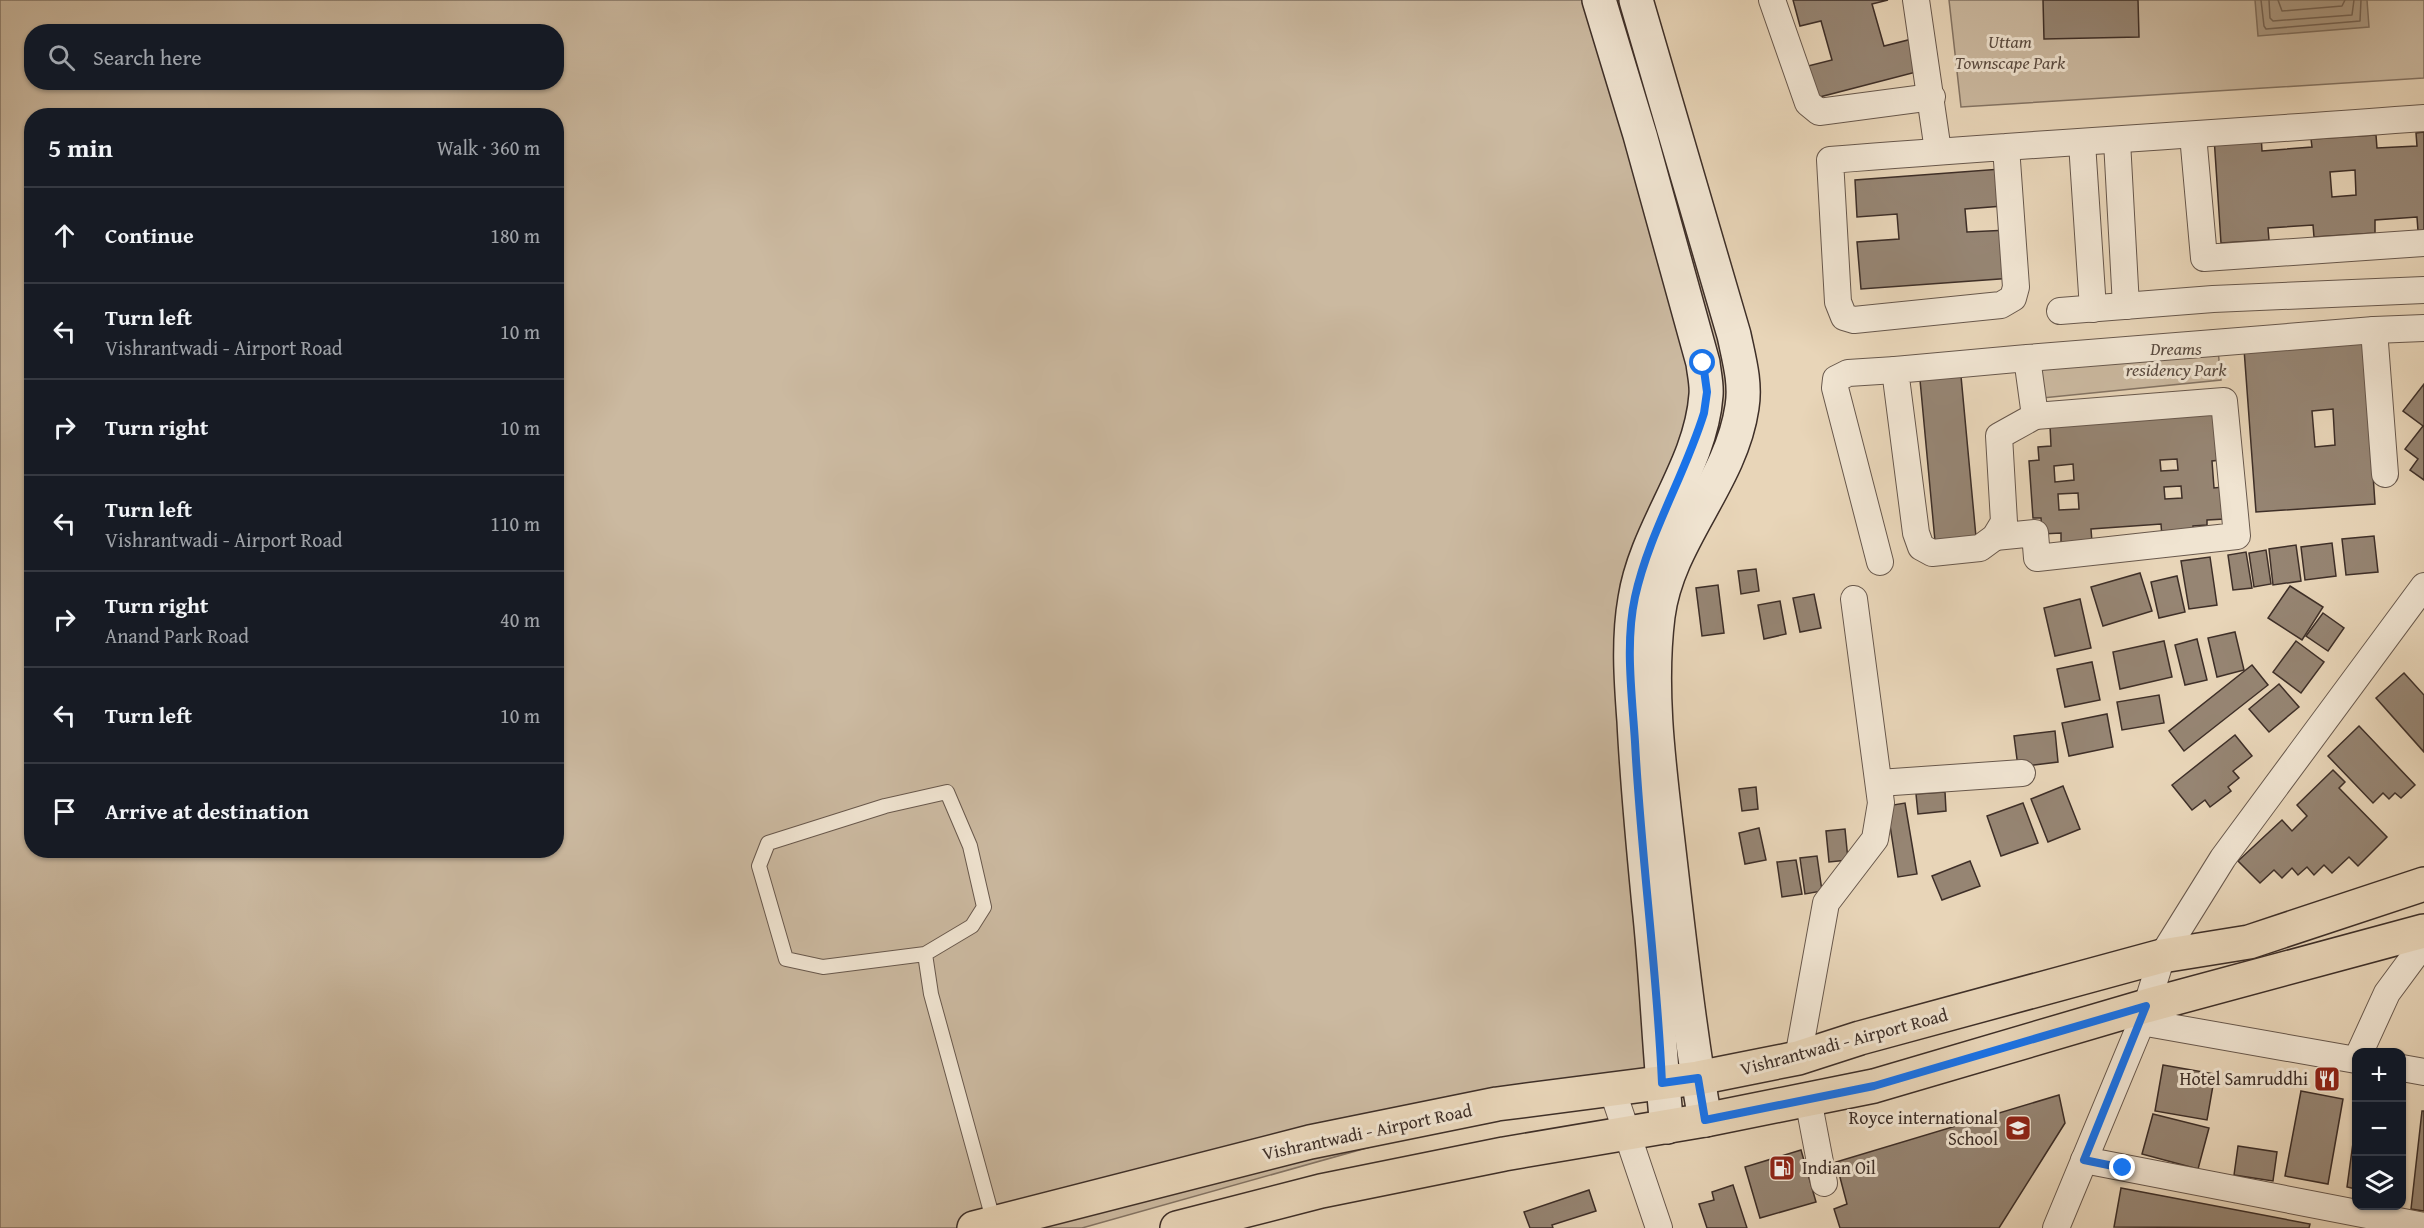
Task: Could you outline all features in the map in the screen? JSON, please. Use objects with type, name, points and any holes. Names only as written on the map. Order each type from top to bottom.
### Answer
[{"type":"main road","name":"Vishrantwadi - Airport Road","points":[[984,1226],[1310,1142],[1497,1104],[1698,1078],[1798,1058],[1860,1038],[2162,956],[2249,942],[2424,884]]},
{"type":"main road","points":[[1177,1228],[1321,1191],[1504,1154],[1667,1127],[1874,1086],[2144,1014],[2424,931]]},
{"type":"street","points":[[1599,0],[1703,363],[1707,392],[1697,437],[1644,565],[1635,598],[1632,632],[1631,676],[1639,806],[1658,1001],[1662,1083],[1667,1127]]},
{"type":"street","points":[[1636,0],[1734,335],[1743,378],[1742,406],[1734,442],[1723,469],[1675,558],[1663,590],[1654,686],[1661,786],[1705,1120]]},
{"type":"street","points":[[1772,0],[1808,103],[1819,112],[1932,97]]},
{"type":"street","points":[[1916,0],[1932,97],[1938,151]]},
{"type":"street","points":[[2006,147],[2016,287],[2013,298],[2001,305],[1854,320],[1844,317],[1838,302],[1830,160],[1938,151],[2006,147],[2117,141],[2424,118]]},
{"type":"street","points":[[2193,135],[2204,258],[2424,243]]},
{"type":"street","points":[[2117,141],[2126,306]]},
{"type":"street","points":[[2082,143],[2093,309]]},
{"type":"street","points":[[2060,311],[2213,299],[2424,290]]},
{"type":"street","points":[[1880,562],[1835,388],[1836,379],[1848,373],[2218,340],[2424,328]]},
{"type":"street","points":[[2374,330],[2385,474]]},
{"type":"street","points":[[2027,358],[2035,416]]},
{"type":"street","points":[[1895,370],[1916,533],[1921,547],[1932,553],[1980,548],[1995,537],[2004,522],[1999,436],[2035,416],[2224,401],[2237,536],[2037,558],[2035,533],[1995,537]]},
{"type":"street","points":[[2056,1228],[2144,1014],[2162,956],[2223,858],[2424,586]]},
{"type":"street","points":[[1798,1058],[1826,903],[1875,839],[1881,803],[1854,599]]},
{"type":"street","points":[[1879,783],[2022,773]]},
{"type":"street","points":[[2362,1048],[2386,993],[2424,943]]},
{"type":"street","points":[[2144,1014],[2352,1059]]},
{"type":"street","points":[[2406,1069],[2424,1072]]},
{"type":"street","points":[[1612,1089],[1659,1228]]},
{"type":"street","points":[[1808,1099],[1824,1183]]},
{"type":"street","points":[[2084,1160],[2324,1218],[2380,1218],[2421,1226]]},
{"type":"lane","points":[[947,792],[970,846],[984,907],[972,926],[925,954],[823,967],[786,959],[759,866],[768,843],[885,806],[947,792]]},
{"type":"lane","points":[[925,954],[931,994],[984,1226]]},
{"type":"green space","points":[[0,0],[1610,0],[1743,378],[1656,561],[1658,1066],[1082,1228],[0,1228]]},
{"type":"green space","name":"Uttam Townscape Park","points":[[1949,0],[2424,0],[2424,78],[1961,107]]},
{"type":"green space","name":"Dreams residency Park","points":[[2216,330],[2221,380],[2021,400],[2016,349]]},
{"type":"water","points":[[2255,0],[2367,0],[2369,27],[2258,36]]},
{"type":"building","points":[[1793,0],[1888,0],[1872,4],[1884,46],[1912,39],[1920,71],[1808,100],[1800,68],[1832,60],[1821,21],[1800,26]]},
{"type":"building","points":[[2043,0],[2138,0],[2139,37],[2044,39]]},
{"type":"building","points":[[2424,132],[2424,230],[2418,231],[2417,217],[2375,220],[2375,233],[2314,237],[2313,225],[2268,228],[2269,240],[2221,243],[2214,137],[2261,134],[2262,151],[2312,147],[2311,139],[2376,135],[2377,148],[2417,146],[2416,133]],"holes":[[[2355,170],[2356,195],[2332,197],[2330,172]]]},
{"type":"building","points":[[2001,169],[2003,206],[1965,209],[1967,232],[2009,230],[2013,278],[1861,289],[1857,242],[1899,239],[1897,214],[1857,217],[1855,180]]},
{"type":"building","points":[[2364,341],[2375,504],[2256,512],[2244,349]],"holes":[[[2333,409],[2335,445],[2315,447],[2312,411]]]},
{"type":"building","points":[[1961,376],[1976,537],[1935,541],[1920,380]]},
{"type":"building","points":[[2424,384],[2424,480],[2410,470],[2418,459],[2405,449],[2423,426],[2403,411]]},
{"type":"building","points":[[2218,413],[2221,460],[2212,461],[2214,488],[2223,487],[2225,519],[2207,520],[2207,525],[2193,526],[2193,535],[2162,537],[2161,524],[2091,529],[2092,542],[2061,544],[2061,533],[2042,534],[2041,518],[2033,518],[2029,461],[2039,460],[2038,447],[2051,446],[2050,426]],"holes":[[[2177,459],[2178,470],[2161,471],[2160,460]],[[2073,464],[2074,480],[2055,482],[2054,466]],[[2181,486],[2182,498],[2165,499],[2164,487]],[[2078,493],[2079,509],[2059,510],[2058,494]]]},
{"type":"building","points":[[2374,536],[2378,572],[2346,575],[2342,539]]},
{"type":"building","points":[[2332,543],[2336,576],[2305,580],[2301,547]]},
{"type":"building","points":[[2296,545],[2301,581],[2273,585],[2269,549]]},
{"type":"building","points":[[2266,550],[2271,584],[2254,587],[2249,553]]},
{"type":"building","points":[[2246,552],[2252,588],[2233,590],[2228,555]]},
{"type":"building","points":[[2210,557],[2217,605],[2189,609],[2181,561]]},
{"type":"building","points":[[1756,569],[1759,591],[1741,594],[1738,571]]},
{"type":"building","points":[[2140,573],[2152,611],[2103,626],[2091,587]]},
{"type":"building","points":[[2177,576],[2185,612],[2159,618],[2151,582]]},
{"type":"building","points":[[1718,585],[1724,633],[1702,636],[1696,588]]},
{"type":"building","points":[[2290,586],[2323,607],[2302,640],[2268,618]]},
{"type":"building","points":[[1814,594],[1821,628],[1800,632],[1793,598]]},
{"type":"building","points":[[2080,599],[2091,648],[2055,656],[2044,608]]},
{"type":"building","points":[[1780,601],[1786,634],[1764,639],[1758,605]]},
{"type":"building","points":[[2323,613],[2344,628],[2328,651],[2306,636]]},
{"type":"building","points":[[2235,632],[2244,670],[2217,677],[2208,638]]},
{"type":"building","points":[[2197,639],[2207,680],[2185,685],[2175,645]]},
{"type":"building","points":[[2164,641],[2172,677],[2120,689],[2113,652]]},
{"type":"building","points":[[2296,641],[2324,662],[2301,693],[2273,672]]},
{"type":"building","points":[[2092,662],[2100,700],[2065,707],[2057,669]]},
{"type":"building","points":[[2252,665],[2268,685],[2184,751],[2169,731]]},
{"type":"building","points":[[2404,673],[2424,695],[2424,752],[2376,698]]},
{"type":"building","points":[[2279,684],[2299,707],[2269,732],[2249,709]]},
{"type":"building","points":[[2159,695],[2164,723],[2122,730],[2117,702]]},
{"type":"building","points":[[2107,714],[2113,747],[2069,756],[2062,723]]},
{"type":"building","points":[[2359,726],[2415,785],[2401,798],[2395,793],[2389,799],[2383,793],[2373,803],[2328,756]]},
{"type":"building","points":[[2055,731],[2058,762],[2018,767],[2014,736]]},
{"type":"building","points":[[2235,735],[2252,756],[2233,771],[2239,778],[2228,787],[2231,791],[2210,807],[2205,800],[2192,810],[2172,785]]},
{"type":"building","points":[[2333,770],[2345,782],[2339,788],[2387,837],[2358,866],[2349,857],[2332,873],[2324,865],[2314,875],[2307,867],[2298,875],[2292,868],[2282,878],[2274,870],[2260,883],[2238,861],[2282,820],[2292,831],[2307,816],[2297,805]]},
{"type":"building","points":[[2063,786],[2080,829],[2048,842],[2031,799]]},
{"type":"building","points":[[1756,787],[1758,809],[1742,811],[1739,789]]},
{"type":"building","points":[[1945,792],[1946,811],[1918,814],[1916,794]]},
{"type":"building","points":[[1905,803],[1917,874],[1898,877],[1887,806]]},
{"type":"building","points":[[2023,803],[2038,843],[2001,856],[1987,816]]},
{"type":"building","points":[[1759,828],[1766,860],[1745,864],[1739,833]]},
{"type":"building","points":[[1845,829],[1848,860],[1829,862],[1826,831]]},
{"type":"building","points":[[1817,856],[1822,891],[1805,894],[1800,858]]},
{"type":"building","points":[[1796,860],[1802,894],[1782,897],[1777,862]]},
{"type":"building","points":[[1970,861],[1980,886],[1942,900],[1932,876]]},
{"type":"building","points":[[2163,1065],[2215,1074],[2207,1120],[2155,1111]]},
{"type":"building","points":[[2301,1091],[2343,1099],[2328,1184],[2285,1176]]},
{"type":"building","points":[[2059,1095],[2065,1123],[1999,1228],[1840,1228],[1834,1209],[1847,1204],[1836,1162]]},
{"type":"building","points":[[2422,1111],[2424,1111],[2424,1211],[2411,1209]]},
{"type":"building","points":[[2153,1114],[2209,1128],[2198,1169],[2142,1154]]},
{"type":"building","points":[[2238,1146],[2277,1152],[2273,1181],[2234,1175]]},
{"type":"building","points":[[1801,1150],[1816,1202],[1760,1218],[1745,1167]]},
{"type":"building","points":[[2352,1150],[2352,1188],[2347,1187]]},
{"type":"building","points":[[1733,1185],[1747,1228],[1707,1228],[1699,1204],[1714,1200],[1712,1192]]},
{"type":"building","points":[[2121,1188],[2310,1224],[2309,1228],[2114,1227]]},
{"type":"building","points":[[1589,1190],[1596,1211],[1552,1225],[1553,1228],[1530,1228],[1524,1212]]},
{"type":"place","name":"Hotel Samruddhi","points":[[2327,1079]]},
{"type":"place","name":"Royce international School","points":[[2018,1128]]},
{"type":"place","name":"Indian Oil","points":[[1782,1168]]},
{"type":"route","points":[[1703,363],[1707,392],[1704,413],[1697,437],[1644,565],[1635,598],[1632,632],[1631,676],[1639,806],[1658,1001],[1662,1083],[1698,1078],[1705,1120],[1874,1086],[2146,1006],[2084,1160],[2123,1168]]}]
